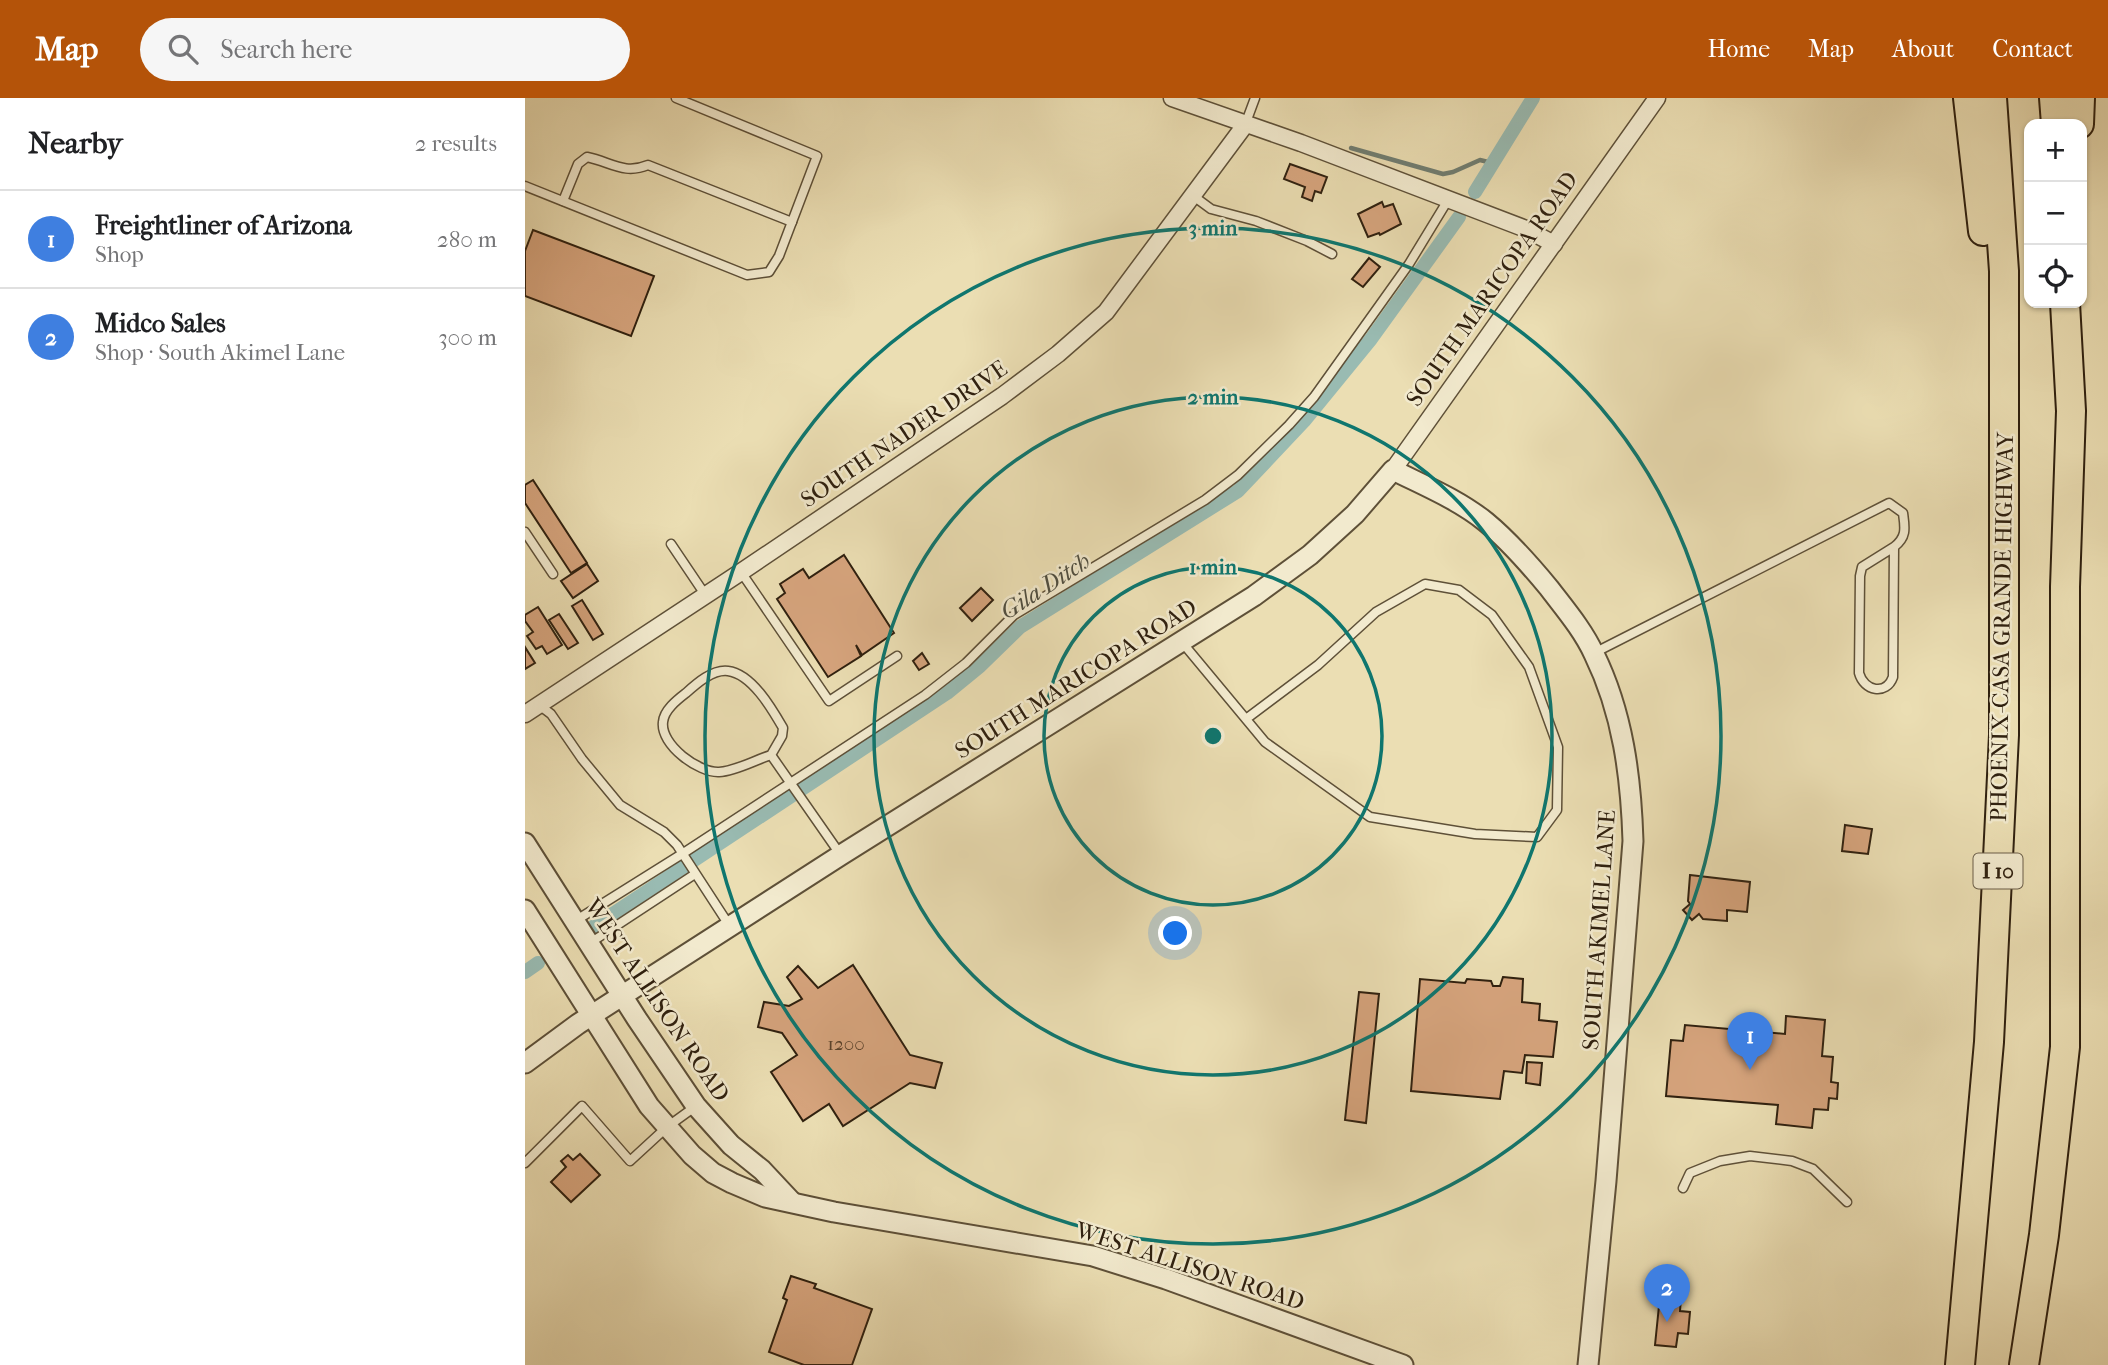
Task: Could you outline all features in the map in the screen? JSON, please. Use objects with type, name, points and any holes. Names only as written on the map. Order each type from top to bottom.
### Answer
[{"type":"highway","points":[[1968,98],[1988,275],[2003,375]]},
{"type":"highway","name":"PHOENIX-CASA GRANDE HIGHWAY","points":[[1960,1365],[1984,1106],[2001,812],[2005,631],[2004,271],[1992,98]]},
{"type":"highway","points":[[2054,98],[2056,119]]},
{"type":"highway","points":[[2079,119],[2080,98]]},
{"type":"highway","points":[[2065,308],[2071,411]]},
{"type":"highway","points":[[2024,1365],[2043,1235],[2065,1047],[2065,587],[2074,308]]},
{"type":"highway","points":[[2040,1365],[2043,1235]]},
{"type":"street","points":[[1173,98],[1301,143],[1526,229],[1554,244]]},
{"type":"street","name":"SOUTH MARICOPA ROAD","points":[[525,1063],[593,1015],[841,855],[1254,596],[1310,555],[1355,514],[1393,470],[1657,98]]},
{"type":"street","name":"SOUTH NADER DRIVE","points":[[525,714],[706,596],[1002,396],[1058,354],[1106,312],[1245,125]]},
{"type":"street","name":"SOUTH AKIMEL LANE","points":[[1393,470],[1459,503],[1487,523],[1535,570],[1594,653],[1615,707],[1625,748],[1632,795],[1633,841],[1588,1365]]},
{"type":"street","name":"WEST ALLISON ROAD","points":[[525,844],[696,1106],[791,1202]]},
{"type":"street","name":"WEST ALLISON ROAD","points":[[525,910],[649,1106],[692,1155],[713,1173],[757,1194],[834,1212],[1093,1256],[1166,1279],[1403,1365]]},
{"type":"lane","points":[[525,186],[747,275],[769,272],[779,256],[817,156],[676,98]]},
{"type":"lane","points":[[1245,125],[1255,98]]},
{"type":"lane","points":[[563,201],[577,164],[587,157],[625,170],[637,170],[648,165],[792,222]]},
{"type":"lane","points":[[1192,195],[1211,209],[1256,221],[1332,254]]},
{"type":"lane","points":[[575,921],[926,695],[952,675],[1014,615],[1205,500],[1238,475],[1314,397],[1409,264],[1448,200]]},
{"type":"lane","points":[[1594,653],[1889,503],[1903,513],[1906,531],[1902,540],[1894,547],[1862,567],[1860,576],[1859,673],[1862,683],[1868,687],[1885,688],[1890,685],[1893,677],[1894,547]]},
{"type":"lane","points":[[525,532],[553,574]]},
{"type":"lane","points":[[671,544],[706,596]]},
{"type":"lane","points":[[741,572],[829,701],[897,656]]},
{"type":"lane","points":[[1181,641],[1265,742],[1370,817],[1475,834],[1537,837],[1557,810],[1558,747],[1529,667],[1492,615],[1459,590],[1425,584],[1376,612],[1318,665],[1246,719]]},
{"type":"lane","points":[[727,671],[738,674],[751,684],[783,728],[782,736],[771,755],[722,772],[709,771],[691,764],[674,747],[664,731],[666,712],[694,685],[715,673],[727,671]]},
{"type":"lane","points":[[539,705],[551,714],[582,759],[620,806],[664,832],[682,854],[730,927]]},
{"type":"lane","points":[[771,755],[841,855]]},
{"type":"lane","points":[[590,943],[695,874]]},
{"type":"lane","points":[[525,1163],[582,1106],[630,1161],[667,1127],[696,1106]]},
{"type":"lane","points":[[1682,1188],[1690,1173],[1720,1161],[1750,1156],[1792,1161],[1813,1169],[1847,1202]]},
{"type":"building","points":[[1290,164],[1327,177],[1321,193],[1315,191],[1312,201],[1302,197],[1305,187],[1284,179]]},
{"type":"building","points":[[1382,202],[1384,207],[1393,204],[1401,224],[1380,235],[1379,233],[1368,237],[1358,214]]},
{"type":"building","points":[[533,230],[654,276],[631,336],[525,296],[525,251]]},
{"type":"building","points":[[1369,258],[1380,267],[1363,287],[1352,279]]},
{"type":"building","points":[[533,480],[587,563],[571,573],[525,503],[525,485]]},
{"type":"building","points":[[844,555],[894,633],[862,655],[856,645],[861,656],[828,677],[777,599],[785,593],[780,584],[803,569],[809,578]]},
{"type":"building","points":[[587,564],[598,581],[573,598],[561,581]]},
{"type":"building","points":[[981,588],[993,600],[972,621],[960,608]]},
{"type":"building","points":[[582,600],[603,634],[593,640],[572,606]]},
{"type":"building","points":[[538,607],[562,645],[547,654],[542,646],[536,649],[527,636],[533,632],[525,621],[525,615]]},
{"type":"building","points":[[559,614],[578,643],[568,649],[549,620]]},
{"type":"building","points":[[525,647],[535,663],[525,669]]},
{"type":"building","points":[[922,653],[929,664],[919,670],[913,661]]},
{"type":"building","points":[[1845,825],[1872,829],[1868,854],[1842,851]]},
{"type":"building","points":[[1690,875],[1750,882],[1747,912],[1727,910],[1727,921],[1703,919],[1699,914],[1692,920],[1683,910],[1690,904]]},
{"type":"building","points":[[853,965],[910,1055],[942,1063],[935,1088],[910,1083],[843,1126],[829,1104],[803,1121],[771,1072],[797,1055],[782,1033],[758,1027],[764,1002],[789,1006],[802,999],[787,977],[798,966],[818,988]]},
{"type":"building","points":[[1503,977],[1523,979],[1522,1002],[1540,1004],[1539,1020],[1557,1022],[1553,1057],[1525,1055],[1522,1073],[1504,1071],[1500,1099],[1411,1091],[1420,979],[1465,983],[1467,979],[1491,981],[1493,986],[1500,986]]},
{"type":"building","points":[[1359,992],[1379,994],[1366,1123],[1345,1120]]},
{"type":"building","points":[[1786,1016],[1825,1020],[1822,1056],[1833,1057],[1831,1082],[1838,1083],[1837,1099],[1829,1098],[1828,1110],[1814,1109],[1812,1128],[1776,1124],[1778,1105],[1666,1096],[1671,1040],[1683,1041],[1685,1025],[1785,1034]]},
{"type":"building","points":[[1527,1062],[1542,1063],[1540,1085],[1526,1083]]},
{"type":"building","points":[[580,1154],[600,1175],[571,1202],[551,1182],[566,1167],[561,1161],[568,1155],[573,1160]]},
{"type":"building","points":[[791,1276],[816,1284],[814,1288],[872,1309],[852,1365],[804,1365],[769,1352],[787,1300],[783,1298]]},
{"type":"building","points":[[1660,1296],[1681,1298],[1680,1311],[1690,1312],[1688,1334],[1678,1333],[1676,1347],[1655,1345]]},
{"type":"waterway","name":"Gila Ditch","points":[[1475,192],[1533,98]]},
{"type":"waterway","points":[[1351,148],[1443,174],[1480,160],[1492,163]]},
{"type":"waterway","name":"Gila Ditch","points":[[593,927],[947,693],[980,666],[1020,627],[1238,491],[1304,421],[1371,339],[1459,217]]},
{"type":"waterway","name":"Gila Ditch","points":[[525,972],[538,963]]},
{"type":"place","name":"Freightliner of Arizona","points":[[1750,1070]]},
{"type":"place","name":"Midco Sales","points":[[1667,1322]]}]
